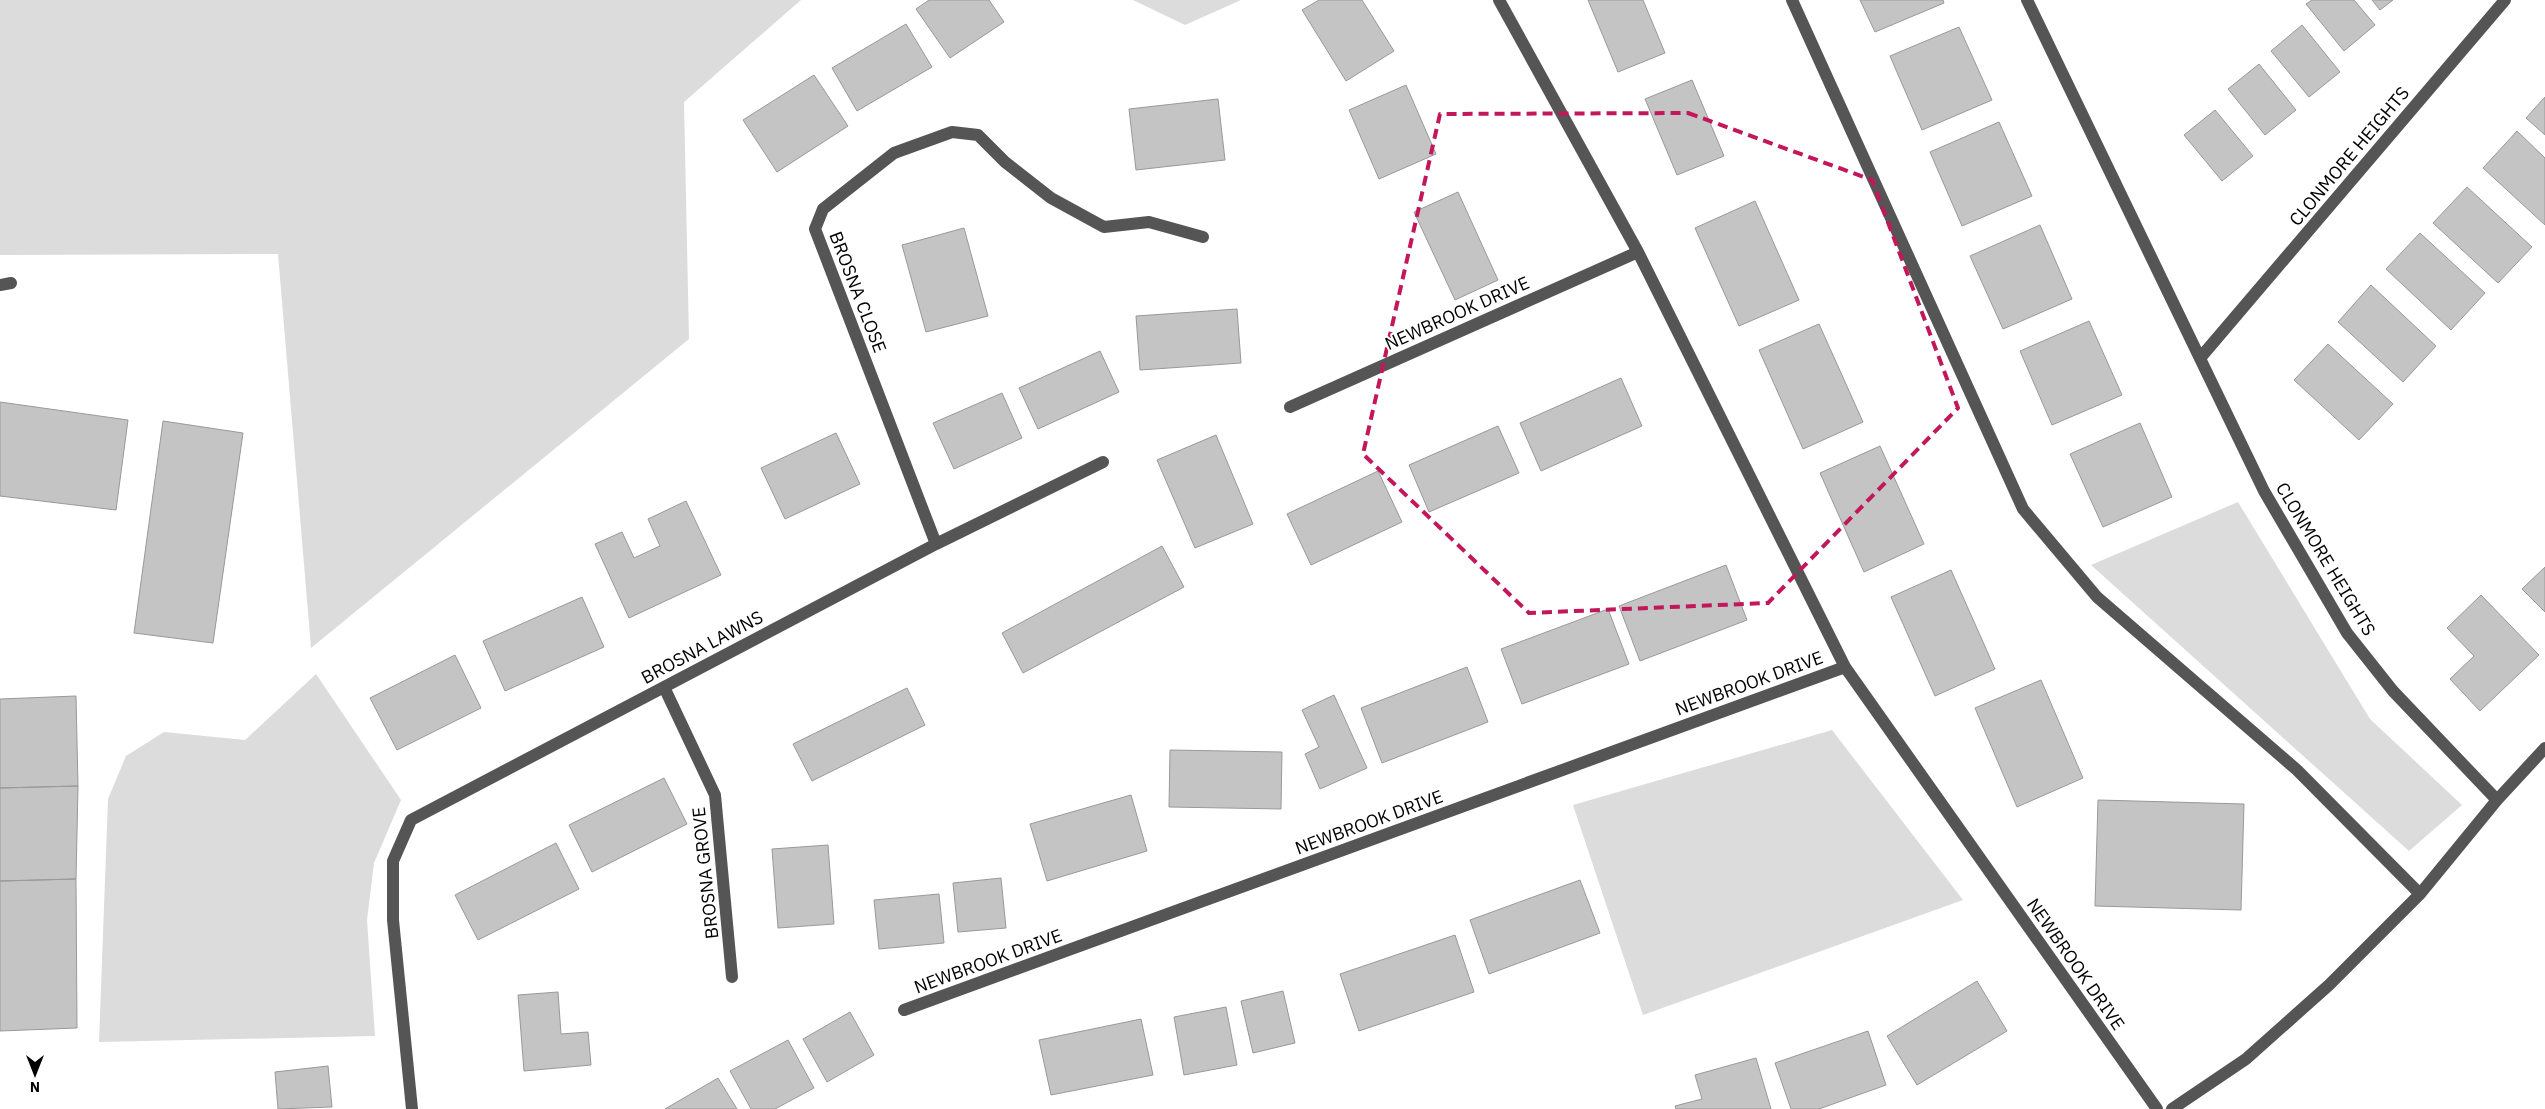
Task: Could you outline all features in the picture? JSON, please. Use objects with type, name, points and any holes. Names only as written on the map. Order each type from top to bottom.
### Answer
[{"type":"street","name":"NEWBROOK DRIVE","points":[[1499,0],[1638,252],[1845,667],[2157,1109]]},
{"type":"street","points":[[1792,0],[2023,509],[2097,597],[2297,770],[2420,894]]},
{"type":"street","name":"CLONMORE HEIGHTS","points":[[2027,0],[2164,287],[2201,357],[2264,491],[2347,633],[2393,691],[2497,800]]},
{"type":"street","name":"CLONMORE HEIGHTS","points":[[2201,357],[2505,0]]},
{"type":"street","name":"BROSNA CLOSE","points":[[936,544],[815,229],[823,209],[894,154],[952,132],[978,135],[1005,162],[1051,198],[1104,227],[1149,222],[1204,237]]},
{"type":"street","name":"NEWBROOK DRIVE","points":[[1290,407],[1638,252]]},
{"type":"street","name":"BROSNA LAWNS","points":[[412,1109],[393,920],[393,861],[411,820],[936,544],[1103,462]]},
{"type":"street","name":"NEWBROOK DRIVE","points":[[904,1010],[1845,667]]},
{"type":"street","name":"BROSNA GROVE","points":[[664,687],[715,795],[732,977]]},
{"type":"street","points":[[2172,1109],[2246,1059],[2329,985],[2420,894],[2497,800],[2545,748]]},
{"type":"highlighted area","points":[[1688,113],[1872,180],[1958,408],[1768,603],[1529,613],[1363,454],[1440,114]]},
{"type":"shaded area","points":[[0,0],[801,0],[684,102],[689,339],[311,648],[278,254],[0,255]]},
{"type":"shaded area","points":[[1133,0],[1241,0],[1185,25]]},
{"type":"shaded area","points":[[2238,502],[2370,719],[2462,805],[2409,851],[2091,565]]},
{"type":"shaded area","points":[[316,674],[401,800],[374,863],[367,920],[375,1036],[99,1042],[108,799],[126,756],[164,732],[245,740]]},
{"type":"shaded area","points":[[1832,730],[1963,900],[1643,1015],[1573,805]]},
{"type":"building","points":[[929,0],[989,0],[1004,22],[950,58],[916,9]]},
{"type":"building","points":[[1319,0],[1362,0],[1394,51],[1346,81],[1302,10]]},
{"type":"building","points":[[1588,0],[1643,0],[1665,53],[1618,72]]},
{"type":"building","points":[[1860,0],[1943,0],[1944,3],[1875,32]]},
{"type":"building","points":[[2312,0],[2354,0],[2375,25],[2344,51],[2306,4]]},
{"type":"building","points":[[2372,0],[2393,0],[2380,10]]},
{"type":"building","points":[[906,24],[932,67],[857,111],[832,68]]},
{"type":"building","points":[[2302,25],[2340,72],[2309,97],[2271,51]]},
{"type":"building","points":[[1959,27],[1992,100],[1922,130],[1890,56]]},
{"type":"building","points":[[2259,64],[2296,110],[2265,135],[2228,89]]},
{"type":"building","points":[[814,75],[848,126],[777,172],[743,120]]},
{"type":"building","points":[[1692,80],[1724,156],[1677,175],[1645,99]]},
{"type":"building","points":[[1406,85],[1436,154],[1379,179],[1349,110]]},
{"type":"building","points":[[2545,97],[2545,135],[2526,118]]},
{"type":"building","points":[[1218,99],[1225,160],[1136,170],[1129,109]]},
{"type":"building","points":[[2215,110],[2253,156],[2222,181],[2184,135]]},
{"type":"building","points":[[1999,122],[2032,196],[1962,226],[1930,152]]},
{"type":"building","points":[[2517,131],[2545,158],[2545,225],[2483,168]]},
{"type":"building","points":[[2467,187],[2532,247],[2498,283],[2433,223]]},
{"type":"building","points":[[1458,192],[1498,280],[1455,300],[1414,212]]},
{"type":"building","points":[[1755,201],[1799,300],[1739,326],[1695,228]]},
{"type":"building","points":[[2040,225],[2072,299],[2003,329],[1970,256]]},
{"type":"building","points":[[964,228],[988,316],[926,332],[902,245]]},
{"type":"building","points":[[2420,233],[2485,293],[2451,330],[2386,269]]},
{"type":"building","points":[[2371,285],[2436,346],[2403,382],[2338,322]]},
{"type":"building","points":[[1237,309],[1241,363],[1140,370],[1136,316]]},
{"type":"building","points":[[2089,321],[2122,395],[2052,425],[2020,351]]},
{"type":"building","points":[[1819,324],[1863,422],[1803,449],[1759,350]]},
{"type":"building","points":[[2328,344],[2393,404],[2359,440],[2294,380]]},
{"type":"building","points":[[1100,351],[1119,392],[1038,429],[1019,388]]},
{"type":"building","points":[[1621,378],[1642,426],[1541,471],[1520,423]]},
{"type":"building","points":[[1002,393],[1022,438],[954,469],[933,423]]},
{"type":"building","points":[[0,402],[128,420],[116,510],[0,496]]},
{"type":"building","points":[[163,421],[243,433],[213,643],[134,633]]},
{"type":"building","points":[[2140,423],[2172,497],[2103,527],[2070,454]]},
{"type":"building","points":[[1498,426],[1519,473],[1429,512],[1409,465]]},
{"type":"building","points":[[836,433],[860,484],[785,519],[761,468]]},
{"type":"building","points":[[1216,435],[1253,524],[1195,548],[1157,460]]},
{"type":"building","points":[[1880,446],[1924,544],[1864,572],[1820,473]]},
{"type":"building","points":[[1378,471],[1402,522],[1311,565],[1287,514]]},
{"type":"building","points":[[686,501],[721,575],[629,618],[595,544],[622,532],[634,558],[660,546],[648,519]]},
{"type":"building","points":[[1162,546],[1184,587],[1023,673],[1002,633]]},
{"type":"building","points":[[1726,565],[1747,620],[1640,661],[1619,606]]},
{"type":"building","points":[[2545,567],[2545,612],[2522,589]]},
{"type":"building","points":[[1951,570],[1995,669],[1935,696],[1891,597]]},
{"type":"building","points":[[2481,595],[2539,655],[2480,711],[2450,679],[2474,656],[2447,628]]},
{"type":"building","points":[[582,597],[604,647],[505,691],[483,641]]},
{"type":"building","points":[[1608,609],[1629,664],[1522,704],[1501,649]]},
{"type":"building","points":[[455,655],[481,708],[397,750],[370,698]]},
{"type":"building","points":[[1467,667],[1488,722],[1382,763],[1361,708]]},
{"type":"building","points":[[2041,680],[2083,778],[2017,807],[1975,708]]},
{"type":"building","points":[[907,688],[925,725],[812,781],[793,744]]},
{"type":"building","points":[[1334,695],[1367,768],[1320,789],[1305,754],[1319,747],[1302,710]]},
{"type":"building","points":[[76,696],[78,786],[0,788],[0,699]]},
{"type":"building","points":[[1170,750],[1282,752],[1281,809],[1169,807]]},
{"type":"building","points":[[664,778],[687,824],[592,872],[569,825]]},
{"type":"building","points":[[78,786],[76,879],[0,881],[0,788]]},
{"type":"building","points":[[1131,795],[1147,851],[1047,881],[1030,824]]},
{"type":"building","points":[[2098,800],[2244,804],[2241,910],[2095,906]]},
{"type":"building","points":[[556,843],[579,889],[478,940],[455,895]]},
{"type":"building","points":[[828,845],[834,924],[778,928],[772,849]]},
{"type":"building","points":[[1001,878],[1006,928],[958,932],[953,883]]},
{"type":"building","points":[[76,879],[77,1028],[0,1031],[0,881]]},
{"type":"building","points":[[1580,880],[1600,933],[1489,974],[1470,920]]},
{"type":"building","points":[[939,894],[944,943],[879,949],[874,900]]},
{"type":"building","points":[[1455,935],[1474,992],[1359,1031],[1340,974]]},
{"type":"building","points":[[1977,981],[2007,1031],[1917,1085],[1887,1036]]},
{"type":"building","points":[[1283,991],[1295,1043],[1253,1053],[1241,1001]]},
{"type":"building","points":[[558,992],[561,1034],[588,1032],[591,1065],[524,1071],[518,995]]},
{"type":"building","points":[[1226,1007],[1237,1065],[1184,1075],[1174,1017]]},
{"type":"building","points":[[850,1012],[874,1055],[827,1082],[803,1039]]},
{"type":"building","points":[[1141,1019],[1153,1075],[1051,1095],[1039,1040]]},
{"type":"building","points":[[1868,1031],[1886,1085],[1819,1109],[1791,1109],[1775,1063]]},
{"type":"building","points":[[788,1040],[814,1088],[775,1109],[751,1109],[730,1071]]},
{"type":"building","points":[[1756,1058],[1771,1109],[1676,1109],[1675,1106],[1702,1099],[1695,1075]]},
{"type":"building","points":[[328,1066],[332,1107],[278,1109],[275,1072]]},
{"type":"building","points":[[718,1078],[737,1109],[665,1109]]}]
